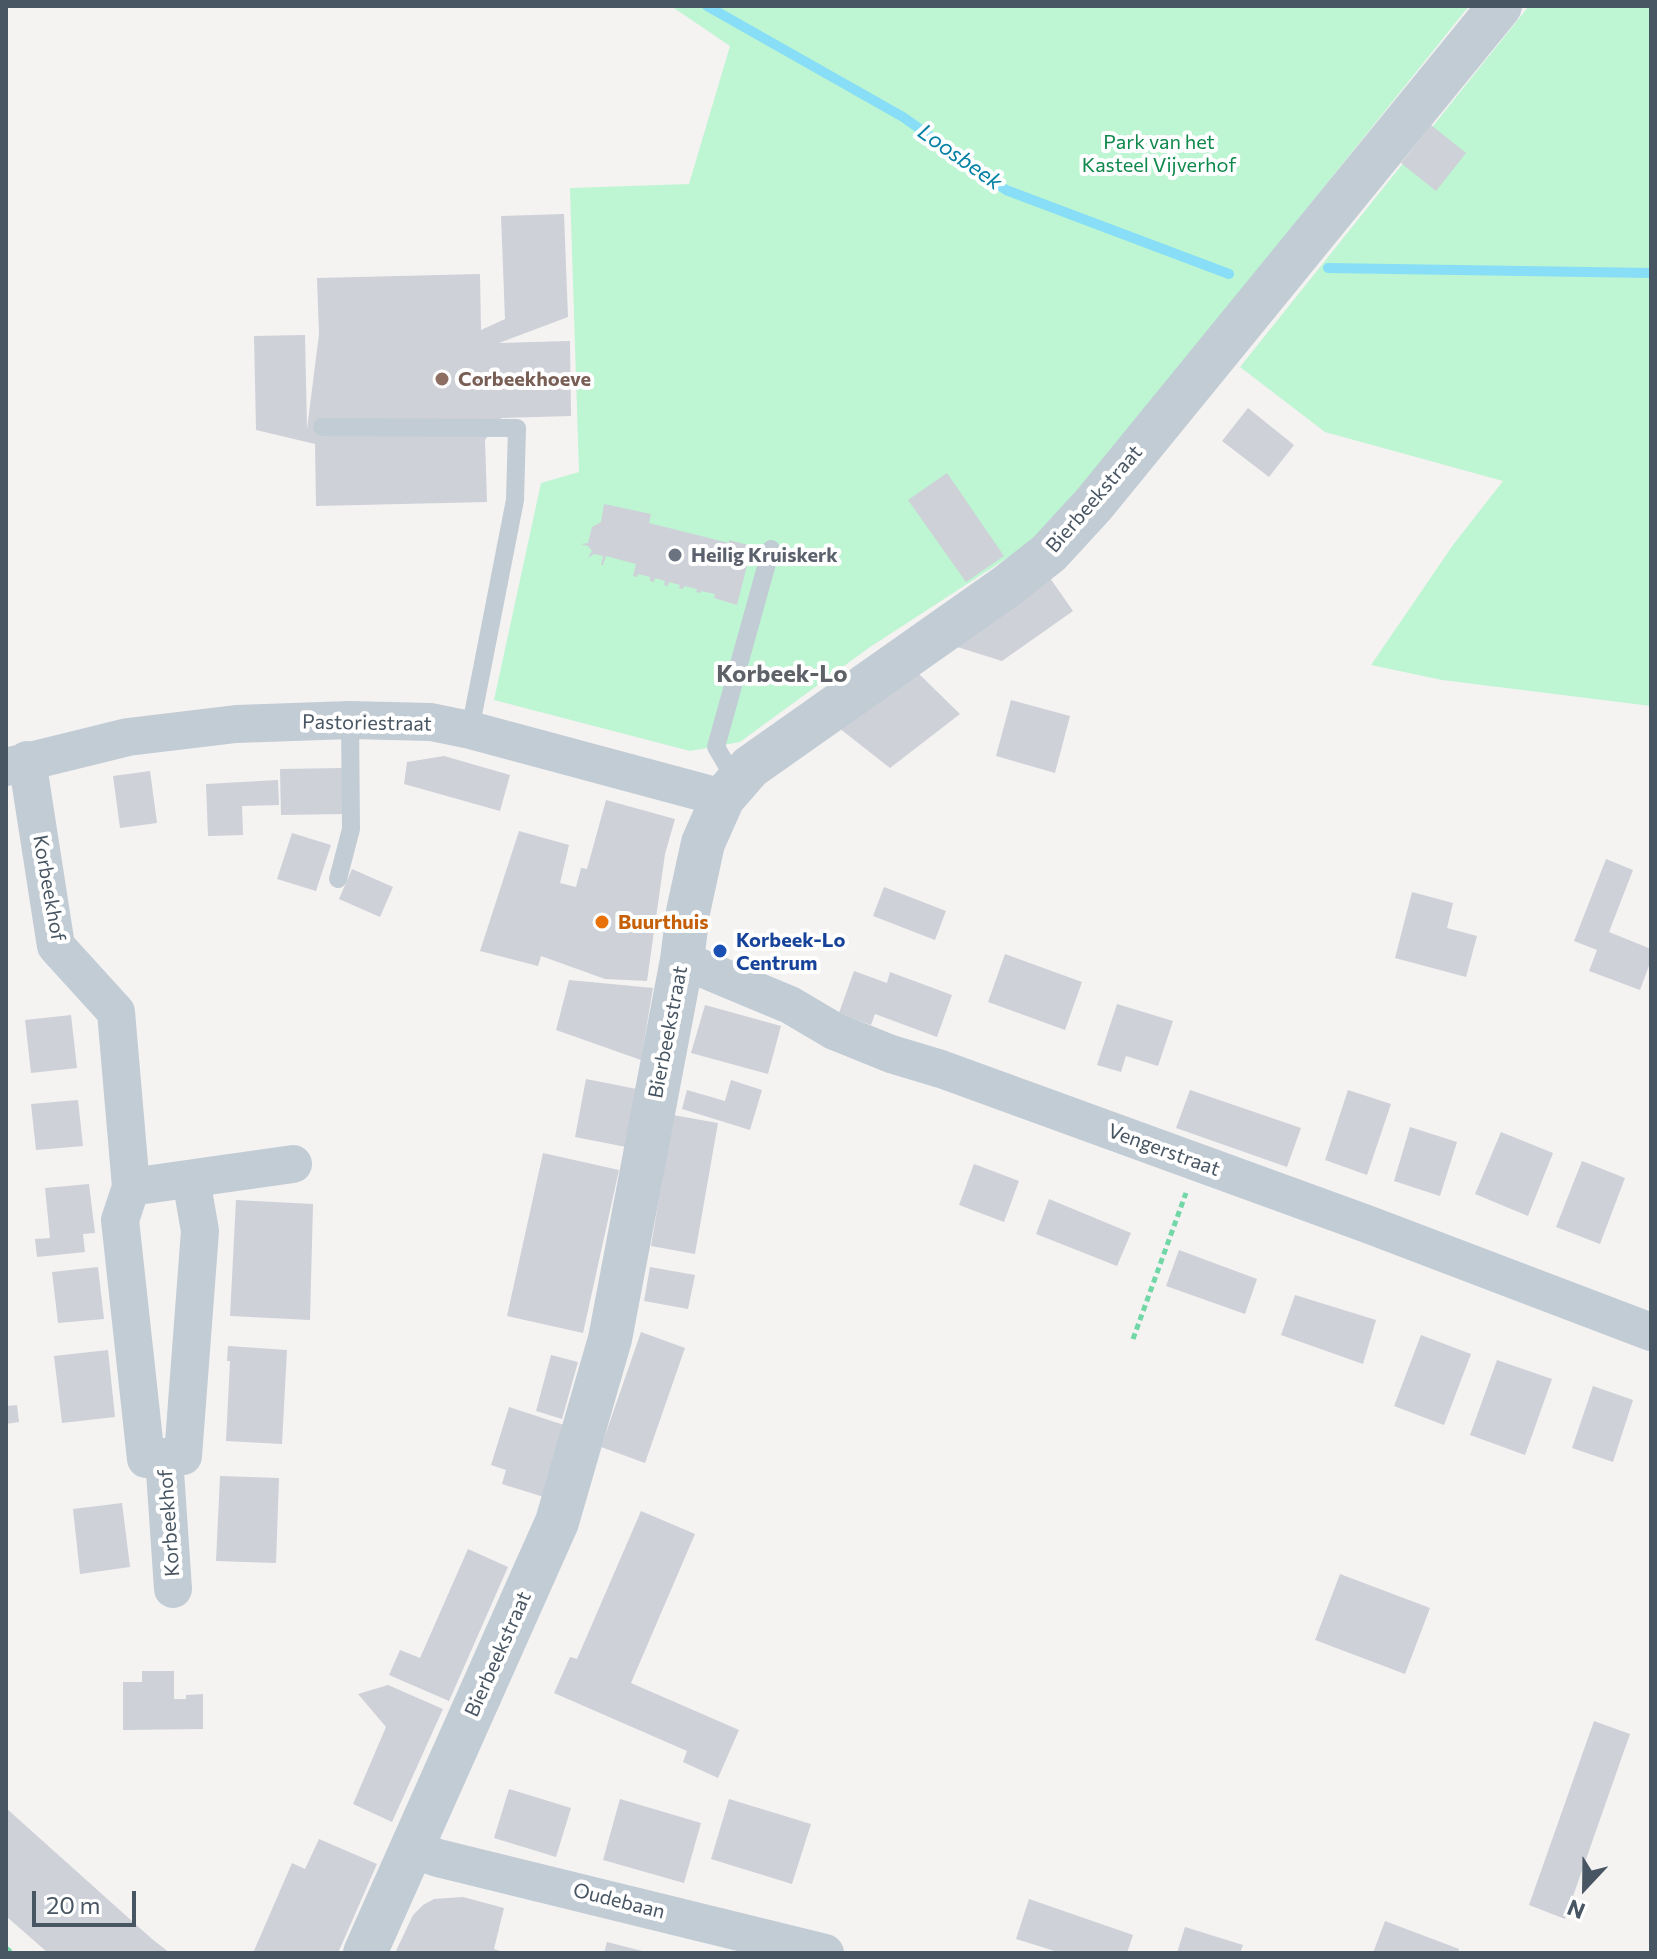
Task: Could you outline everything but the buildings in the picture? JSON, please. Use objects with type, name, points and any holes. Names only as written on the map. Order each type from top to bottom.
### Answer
[{"type":"street","name":"Bierbeekstraat","points":[[365,1953],[557,1522],[610,1339],[703,843],[730,790],[750,767],[1049,553],[1094,504],[1500,6]]},
{"type":"street","name":"Pastoriestraat","points":[[16,763],[128,737],[236,724],[350,720],[431,722],[730,790]]},
{"type":"street","name":"Korbeekhof","points":[[16,763],[56,946],[116,1012],[131,1187],[120,1220],[146,1459],[183,1456],[200,1231],[191,1179]]},
{"type":"street","name":"Vengerstraat","points":[[682,960],[790,1005],[834,1031],[891,1054],[941,1069],[1197,1162],[1651,1332]]},
{"type":"street","points":[[131,1187],[293,1164]]},
{"type":"street","name":"Korbeekhof","points":[[164,1457],[173,1589]]},
{"type":"street","name":"Oudebaan","points":[[412,1849],[825,1953]]},
{"type":"lane","points":[[322,427],[517,428],[515,500],[470,730]]},
{"type":"lane","points":[[730,790],[716,747],[771,549]]},
{"type":"lane","points":[[338,879],[351,829],[350,720]]},
{"type":"path","points":[[1133,1339],[1197,1162]]},
{"type":"path","points":[[6,1948],[12,1953]]},
{"type":"green space","name":"Park van het Kasteel Vijverhof","points":[[671,6],[1469,6],[1192,352],[1038,538],[870,647],[740,742],[690,751],[494,700],[541,483],[579,472],[570,188],[689,184],[730,46]]},
{"type":"green space","points":[[1529,6],[1651,6],[1651,706],[1442,680],[1371,665],[1453,545],[1503,481],[1325,432],[1240,367]]},
{"type":"waterway","name":"Loosbeek","points":[[707,6],[903,117],[1006,190],[1229,274]]},
{"type":"waterway","name":"Loosbeek","points":[[1328,268],[1651,273]]},
{"type":"place","name":"Corbeekhoeve","points":[[442,379]]},
{"type":"place","name":"Heilig Kruiskerk","points":[[675,555]]},
{"type":"place","name":"Buurthuis","points":[[602,922]]},
{"type":"place","name":"Korbeek-Lo Centrum","points":[[720,951]]},
{"type":"district","name":"Korbeek-Lo","points":[[782,674]]}]
